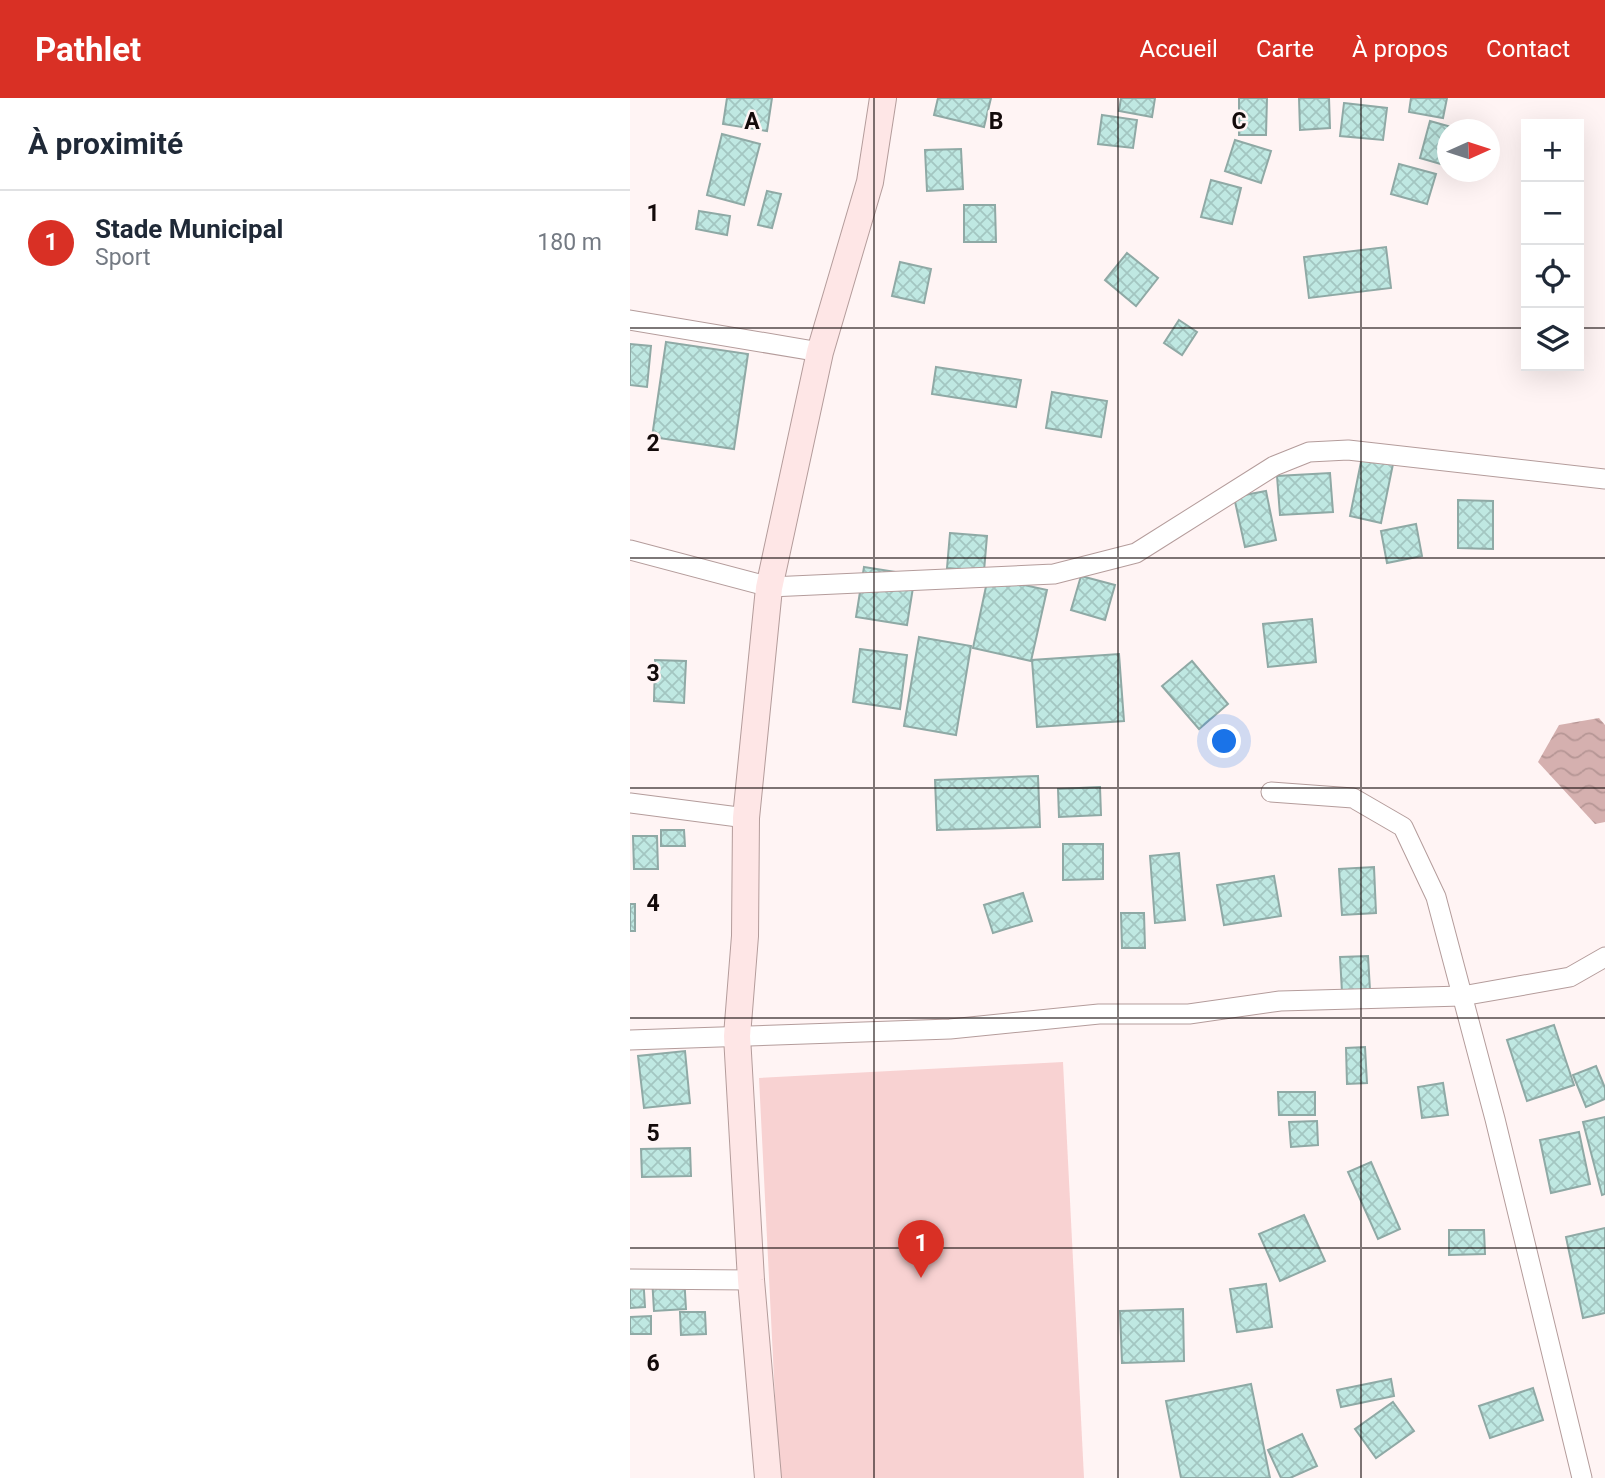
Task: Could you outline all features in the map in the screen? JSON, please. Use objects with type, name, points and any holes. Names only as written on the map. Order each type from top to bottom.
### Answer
[{"type":"street","points":[[768,1478],[751,1280],[737,1036],[745,936],[746,818],[770,587],[820,352],[870,182],[883,98]]},
{"type":"street","points":[[630,320],[820,352]]},
{"type":"street","points":[[630,550],[770,587],[1054,574],[1136,553],[1274,466],[1309,452],[1348,450],[1605,479]]},
{"type":"street","points":[[1271,792],[1353,798],[1404,827],[1436,897],[1498,1132],[1582,1478]]},
{"type":"street","points":[[630,803],[746,818]]},
{"type":"street","points":[[630,1040],[950,1029],[1099,1014],[1189,1014],[1280,1001],[1462,996],[1570,977],[1605,957]]},
{"type":"street","points":[[630,1279],[751,1280]]},
{"type":"shaded area","points":[[1063,1062],[1084,1478],[779,1478],[759,1078]]},
{"type":"water","points":[[1599,718],[1605,725],[1605,822],[1595,824],[1538,762],[1559,725]]},
{"type":"building","points":[[727,98],[772,98],[767,131],[723,124]]},
{"type":"building","points":[[938,98],[991,98],[984,127],[934,115]]},
{"type":"building","points":[[1121,98],[1155,98],[1152,117],[1119,111]]},
{"type":"building","points":[[1239,98],[1267,98],[1266,135],[1239,135]]},
{"type":"building","points":[[1299,98],[1329,98],[1330,128],[1300,130]]},
{"type":"building","points":[[1411,98],[1447,98],[1443,118],[1409,112]]},
{"type":"building","points":[[1344,103],[1387,108],[1383,140],[1340,136]]},
{"type":"building","points":[[1102,115],[1137,120],[1133,148],[1098,144]]},
{"type":"building","points":[[1430,121],[1437,123],[1437,163],[1420,158]]},
{"type":"building","points":[[722,134],[760,144],[744,205],[707,195]]},
{"type":"building","points":[[1235,140],[1271,151],[1261,183],[1225,171]]},
{"type":"building","points":[[961,149],[963,189],[927,191],[925,150]]},
{"type":"building","points":[[1399,164],[1436,174],[1427,204],[1391,194]]},
{"type":"building","points":[[1211,180],[1241,188],[1232,224],[1201,217]]},
{"type":"building","points":[[767,191],[781,194],[772,228],[758,225]]},
{"type":"building","points":[[964,205],[995,205],[996,242],[964,242]]},
{"type":"building","points":[[699,211],[730,216],[727,235],[696,229]]},
{"type":"building","points":[[1386,247],[1391,288],[1309,298],[1304,257]]},
{"type":"building","points":[[1127,253],[1158,278],[1136,306],[1105,280]]},
{"type":"building","points":[[900,262],[931,269],[924,303],[892,296]]},
{"type":"building","points":[[1179,320],[1197,332],[1182,355],[1164,343]]},
{"type":"building","points":[[666,342],[748,354],[734,449],[652,437]]},
{"type":"building","points":[[630,344],[651,346],[647,387],[630,385]]},
{"type":"building","points":[[936,367],[1021,380],[1016,407],[932,394]]},
{"type":"building","points":[[1052,392],[1107,401],[1101,437],[1046,428]]},
{"type":"building","points":[[1362,457],[1393,464],[1381,523],[1350,516]]},
{"type":"building","points":[[1330,473],[1333,512],[1280,515],[1277,476]]},
{"type":"building","points":[[1266,491],[1276,540],[1245,547],[1234,497]]},
{"type":"building","points":[[1458,500],[1493,501],[1493,549],[1458,548]]},
{"type":"building","points":[[1416,524],[1422,556],[1387,563],[1381,531]]},
{"type":"building","points":[[950,533],[987,536],[984,571],[947,568]]},
{"type":"building","points":[[864,567],[915,575],[907,625],[856,617]]},
{"type":"building","points":[[1081,576],[1115,585],[1105,620],[1071,610]]},
{"type":"building","points":[[988,577],[1047,590],[1031,661],[973,648]]},
{"type":"building","points":[[1312,619],[1316,662],[1268,667],[1263,624]]},
{"type":"building","points":[[919,637],[971,646],[956,735],[904,726]]},
{"type":"building","points":[[860,649],[907,655],[900,709],[853,702]]},
{"type":"building","points":[[1119,654],[1124,721],[1037,727],[1032,660]]},
{"type":"building","points":[[655,660],[686,661],[684,703],[654,701]]},
{"type":"building","points":[[1192,661],[1228,704],[1199,729],[1162,686]]},
{"type":"building","points":[[1038,776],[1040,827],[937,830],[935,780]]},
{"type":"building","points":[[1100,787],[1101,815],[1059,817],[1058,789]]},
{"type":"building","points":[[661,830],[684,830],[685,846],[661,846]]},
{"type":"building","points":[[633,836],[657,836],[658,869],[634,869]]},
{"type":"building","points":[[1063,844],[1103,844],[1103,879],[1063,880]]},
{"type":"building","points":[[1179,853],[1185,920],[1155,923],[1150,856]]},
{"type":"building","points":[[1374,867],[1376,913],[1342,915],[1339,869]]},
{"type":"building","points":[[1274,876],[1281,916],[1224,925],[1217,885]]},
{"type":"building","points":[[1023,893],[1032,921],[993,933],[984,905]]},
{"type":"building","points":[[630,904],[635,904],[635,931],[630,931]]},
{"type":"building","points":[[1121,913],[1144,913],[1145,948],[1122,948]]},
{"type":"building","points":[[1368,956],[1370,990],[1342,992],[1340,957]]},
{"type":"building","points":[[1554,1025],[1574,1085],[1527,1101],[1507,1040]]},
{"type":"building","points":[[1365,1047],[1367,1083],[1347,1084],[1346,1048]]},
{"type":"building","points":[[685,1051],[690,1103],[644,1108],[638,1056]]},
{"type":"building","points":[[1596,1066],[1605,1088],[1605,1099],[1586,1107],[1573,1075]]},
{"type":"building","points":[[1443,1083],[1448,1115],[1422,1118],[1418,1087]]},
{"type":"building","points":[[1278,1092],[1315,1092],[1315,1115],[1279,1115]]},
{"type":"building","points":[[1605,1117],[1605,1194],[1602,1195],[1583,1122]]},
{"type":"building","points":[[1317,1121],[1318,1145],[1291,1147],[1289,1122]]},
{"type":"building","points":[[1579,1132],[1590,1184],[1551,1193],[1540,1140]]},
{"type":"building","points":[[690,1148],[691,1176],[642,1177],[641,1149]]},
{"type":"building","points":[[1371,1162],[1400,1229],[1378,1239],[1348,1172]]},
{"type":"building","points":[[1304,1215],[1325,1261],[1280,1281],[1259,1234]]},
{"type":"building","points":[[1605,1228],[1605,1313],[1583,1318],[1566,1237]]},
{"type":"building","points":[[1449,1230],[1484,1230],[1485,1254],[1449,1255]]},
{"type":"building","points":[[643,1275],[645,1307],[630,1308],[630,1276]]},
{"type":"building","points":[[684,1275],[686,1309],[654,1311],[652,1277]]},
{"type":"building","points":[[1266,1284],[1272,1327],[1237,1332],[1230,1289]]},
{"type":"building","points":[[1183,1309],[1184,1361],[1122,1363],[1120,1311]]},
{"type":"building","points":[[680,1312],[705,1312],[706,1334],[681,1335]]},
{"type":"building","points":[[651,1316],[651,1334],[630,1334],[630,1317]]},
{"type":"building","points":[[1391,1379],[1394,1396],[1341,1407],[1337,1390]]},
{"type":"building","points":[[1251,1384],[1270,1478],[1181,1478],[1166,1401]]},
{"type":"building","points":[[1533,1388],[1543,1420],[1490,1438],[1479,1406]]},
{"type":"building","points":[[1393,1402],[1414,1431],[1376,1458],[1355,1429]]},
{"type":"building","points":[[1302,1434],[1317,1466],[1290,1478],[1281,1478],[1268,1450]]},
{"type":"place","name":"Stade Municipal","points":[[921,1278]]}]
